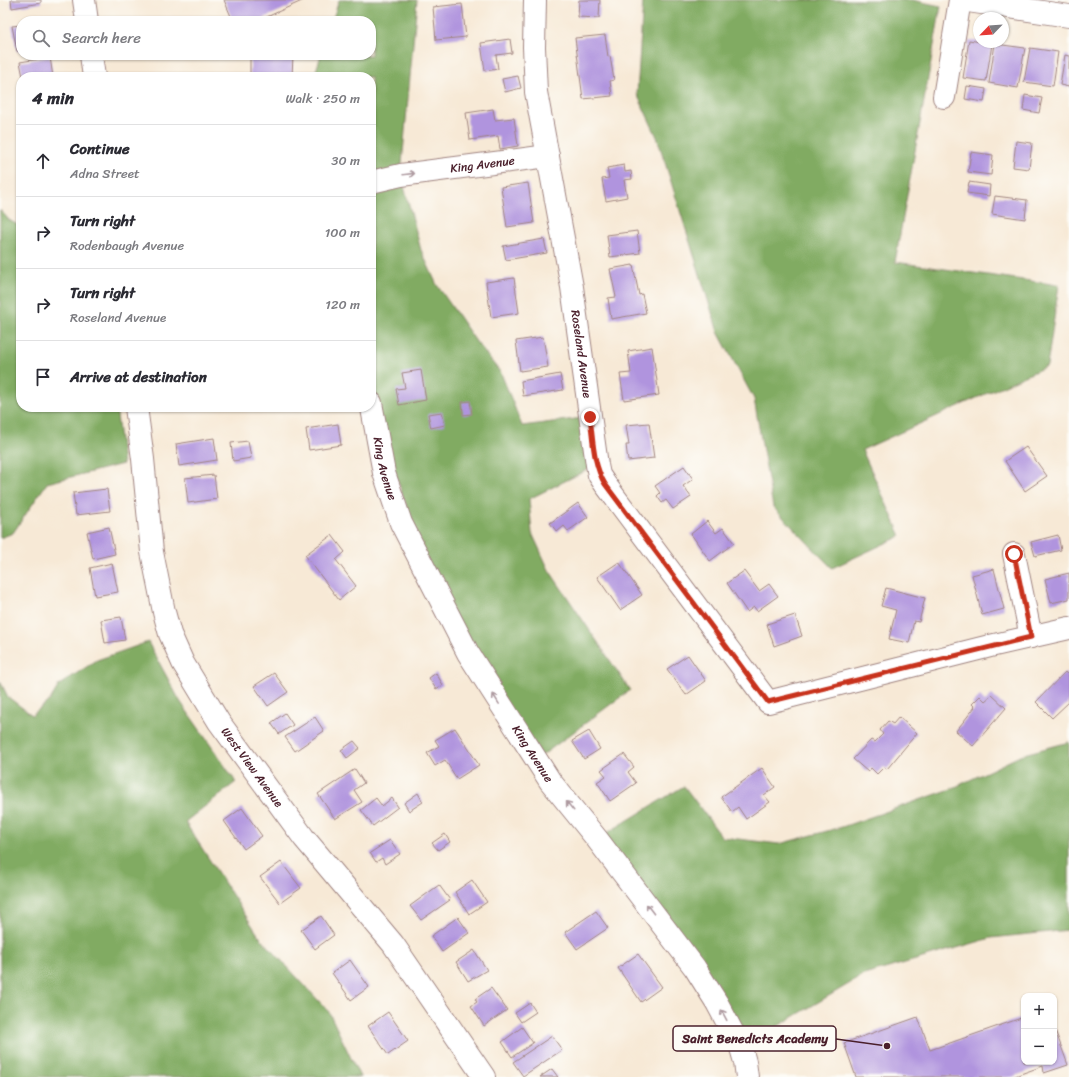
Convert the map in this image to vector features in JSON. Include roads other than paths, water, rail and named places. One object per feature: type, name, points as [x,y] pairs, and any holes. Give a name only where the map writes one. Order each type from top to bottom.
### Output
[{"type":"street","points":[[84,0],[86,16]]},
{"type":"street","name":"Roseland Avenue","points":[[535,0],[535,77],[540,116],[572,287],[596,465],[605,484],[768,702],[1031,637]]},
{"type":"street","points":[[944,97],[960,0],[1069,16]]},
{"type":"street","points":[[92,60],[93,72]]},
{"type":"street","name":"King Avenue","points":[[376,181],[401,175],[548,156]]},
{"type":"street","name":"West View Avenue","points":[[137,412],[152,552],[170,634],[183,663],[219,722],[304,838],[393,944],[484,1077]]},
{"type":"street","name":"King Avenue","points":[[373,412],[384,473],[400,523],[468,653],[550,781],[597,839],[695,968],[717,1003],[741,1048],[747,1077]]},
{"type":"street","points":[[1014,554],[1031,637],[1069,628]]},
{"type":"place","name":"Saint Benedicts Academy","points":[[887,1046]]}]
